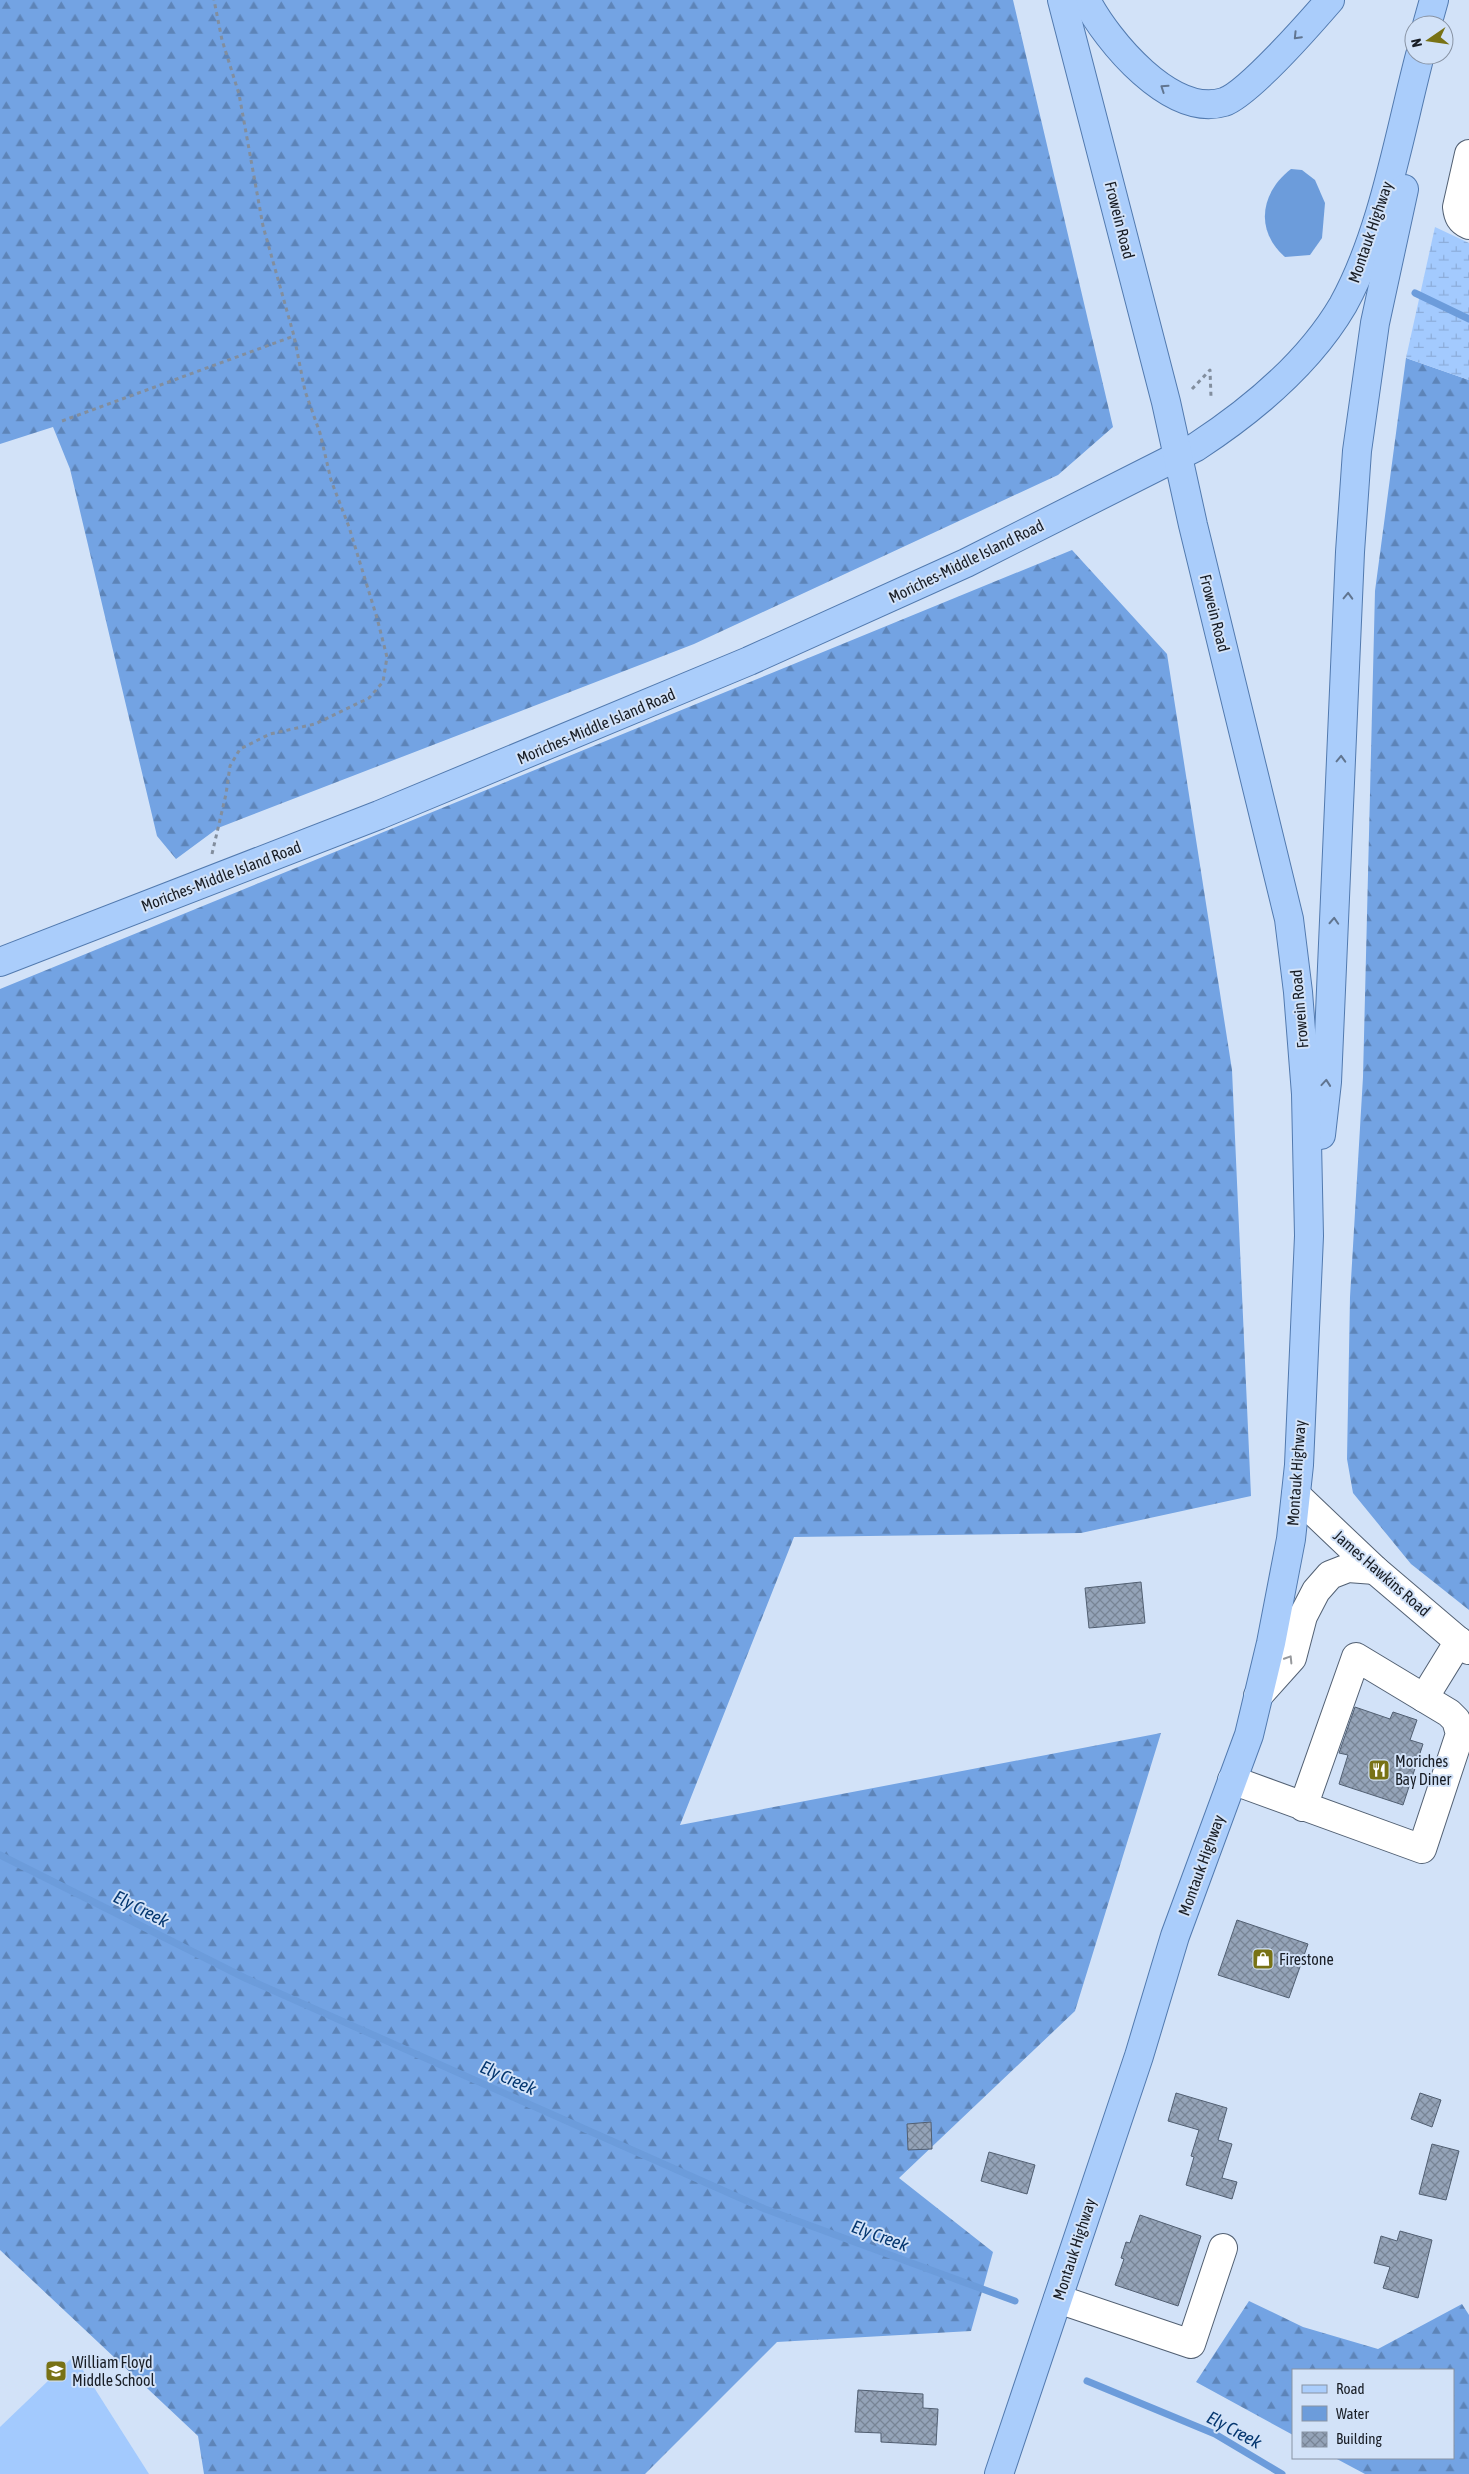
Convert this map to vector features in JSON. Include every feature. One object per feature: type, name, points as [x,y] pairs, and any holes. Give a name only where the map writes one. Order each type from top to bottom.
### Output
[{"type":"main road","name":"Frowein Road","points":[[1062,0],[1179,457],[1289,919],[1298,992],[1305,1086],[1309,1236]]},
{"type":"main road","points":[[1086,0],[1114,41],[1153,80],[1177,96],[1190,101],[1214,104],[1225,102],[1254,80],[1330,0]]},
{"type":"main road","points":[[1430,15],[1434,0]]},
{"type":"main road","name":"Montauk Highway","points":[[1179,457],[1224,428],[1269,391],[1311,349],[1342,306],[1358,274],[1372,238],[1417,65]]},
{"type":"main road","points":[[1309,1236],[1327,1082],[1350,552],[1357,451],[1375,323],[1409,170],[1419,65]]},
{"type":"main road","name":"Moriches-Middle Island Road","points":[[0,962],[387,812],[749,661],[966,563],[1179,457]]},
{"type":"main road","name":"Montauk Highway","points":[[999,2474],[1140,2056],[1175,1936],[1249,1735],[1290,1547],[1296,1496],[1309,1236]]},
{"type":"street","points":[[1469,154],[1457,207],[1458,216],[1469,225]]},
{"type":"street","name":"James Hawkins Road","points":[[1296,1496],[1375,1570],[1464,1645]]},
{"type":"street","points":[[1258,1696],[1292,1658],[1303,1616],[1316,1591],[1330,1575],[1348,1568],[1375,1570]]},
{"type":"street","points":[[1424,1698],[1464,1645]]},
{"type":"street","points":[[1232,1780],[1303,1807],[1422,1848],[1460,1734],[1456,1720],[1424,1698],[1356,1657],[1303,1807]]},
{"type":"street","points":[[1058,2299],[1191,2344],[1224,2248]]},
{"type":"path","points":[[210,862],[226,794],[230,766],[240,749],[270,734],[315,724],[369,698],[383,682],[387,658],[349,527],[331,480],[320,433],[305,391],[294,336],[263,226],[239,94],[222,40],[214,0]]},
{"type":"path","points":[[62,421],[294,336]]},
{"type":"path","points":[[1192,389],[1210,370],[1211,397]]},
{"type":"green space","points":[[0,0],[1013,0],[1113,427],[1058,475],[694,644],[218,828],[176,859],[157,836],[70,469],[53,427],[0,444]]},
{"type":"green space","points":[[1435,227],[1469,243],[1469,380],[1406,358]]},
{"type":"green space","points":[[1406,358],[1469,380],[1469,1610],[1411,1564],[1353,1493],[1347,1459],[1350,1297],[1363,1077],[1375,591]]},
{"type":"green space","points":[[1072,550],[1167,654],[1232,1070],[1251,1496],[1081,1533],[794,1537],[680,1825],[1161,1733],[1075,2011],[899,2178],[993,2252],[971,2331],[777,2342],[645,2474],[204,2474],[198,2436],[0,2250],[0,989]]},
{"type":"green space","points":[[1249,2301],[1303,2327],[1378,2349],[1462,2304],[1469,2315],[1469,2474],[1365,2474],[1337,2459],[1454,2459],[1454,2369],[1292,2369],[1292,2434],[1196,2382]]},
{"type":"green space","points":[[74,2356],[149,2474],[0,2474],[0,2427]]},
{"type":"water","points":[[1291,169],[1302,170],[1315,180],[1325,203],[1322,238],[1310,255],[1285,257],[1275,246],[1269,235],[1265,223],[1265,212],[1273,189]]},
{"type":"building","points":[[1141,1582],[1145,1623],[1089,1628],[1085,1588]]},
{"type":"building","name":"Moriches Bay Diner","points":[[1355,1707],[1390,1719],[1393,1712],[1417,1720],[1410,1740],[1423,1744],[1403,1805],[1339,1784],[1348,1755],[1339,1753]]},
{"type":"building","name":"Firestone","points":[[1237,1920],[1308,1944],[1289,1998],[1218,1975]]},
{"type":"building","points":[[1176,2093],[1227,2108],[1218,2140],[1232,2144],[1222,2178],[1237,2182],[1232,2199],[1186,2185],[1194,2157],[1191,2156],[1199,2130],[1168,2121]]},
{"type":"building","points":[[1420,2093],[1441,2100],[1432,2127],[1411,2119]]},
{"type":"building","points":[[931,2122],[932,2149],[908,2150],[907,2124]]},
{"type":"building","points":[[1432,2144],[1459,2151],[1446,2200],[1419,2194]]},
{"type":"building","points":[[989,2152],[1035,2165],[1027,2194],[981,2181]]},
{"type":"building","points":[[1140,2215],[1201,2236],[1178,2306],[1115,2285],[1124,2259],[1121,2258],[1126,2242],[1130,2243]]},
{"type":"building","points":[[1400,2231],[1432,2240],[1418,2298],[1383,2288],[1390,2267],[1374,2263],[1381,2236],[1397,2241]]},
{"type":"building","points":[[858,2390],[923,2394],[923,2408],[938,2409],[936,2445],[881,2442],[881,2433],[855,2432]]},
{"type":"waterway","points":[[1415,293],[1469,319]]},
{"type":"waterway","name":"Ely Creek","points":[[0,1855],[245,1978],[765,2209],[1015,2301]]},
{"type":"waterway","name":"Ely Creek","points":[[1087,2381],[1215,2434],[1282,2474]]},
{"type":"place","name":"Moriches Bay Diner","points":[[1379,1770]]},
{"type":"place","name":"Firestone","points":[[1263,1959]]},
{"type":"place","name":"William Floyd Middle School","points":[[56,2371]]}]
